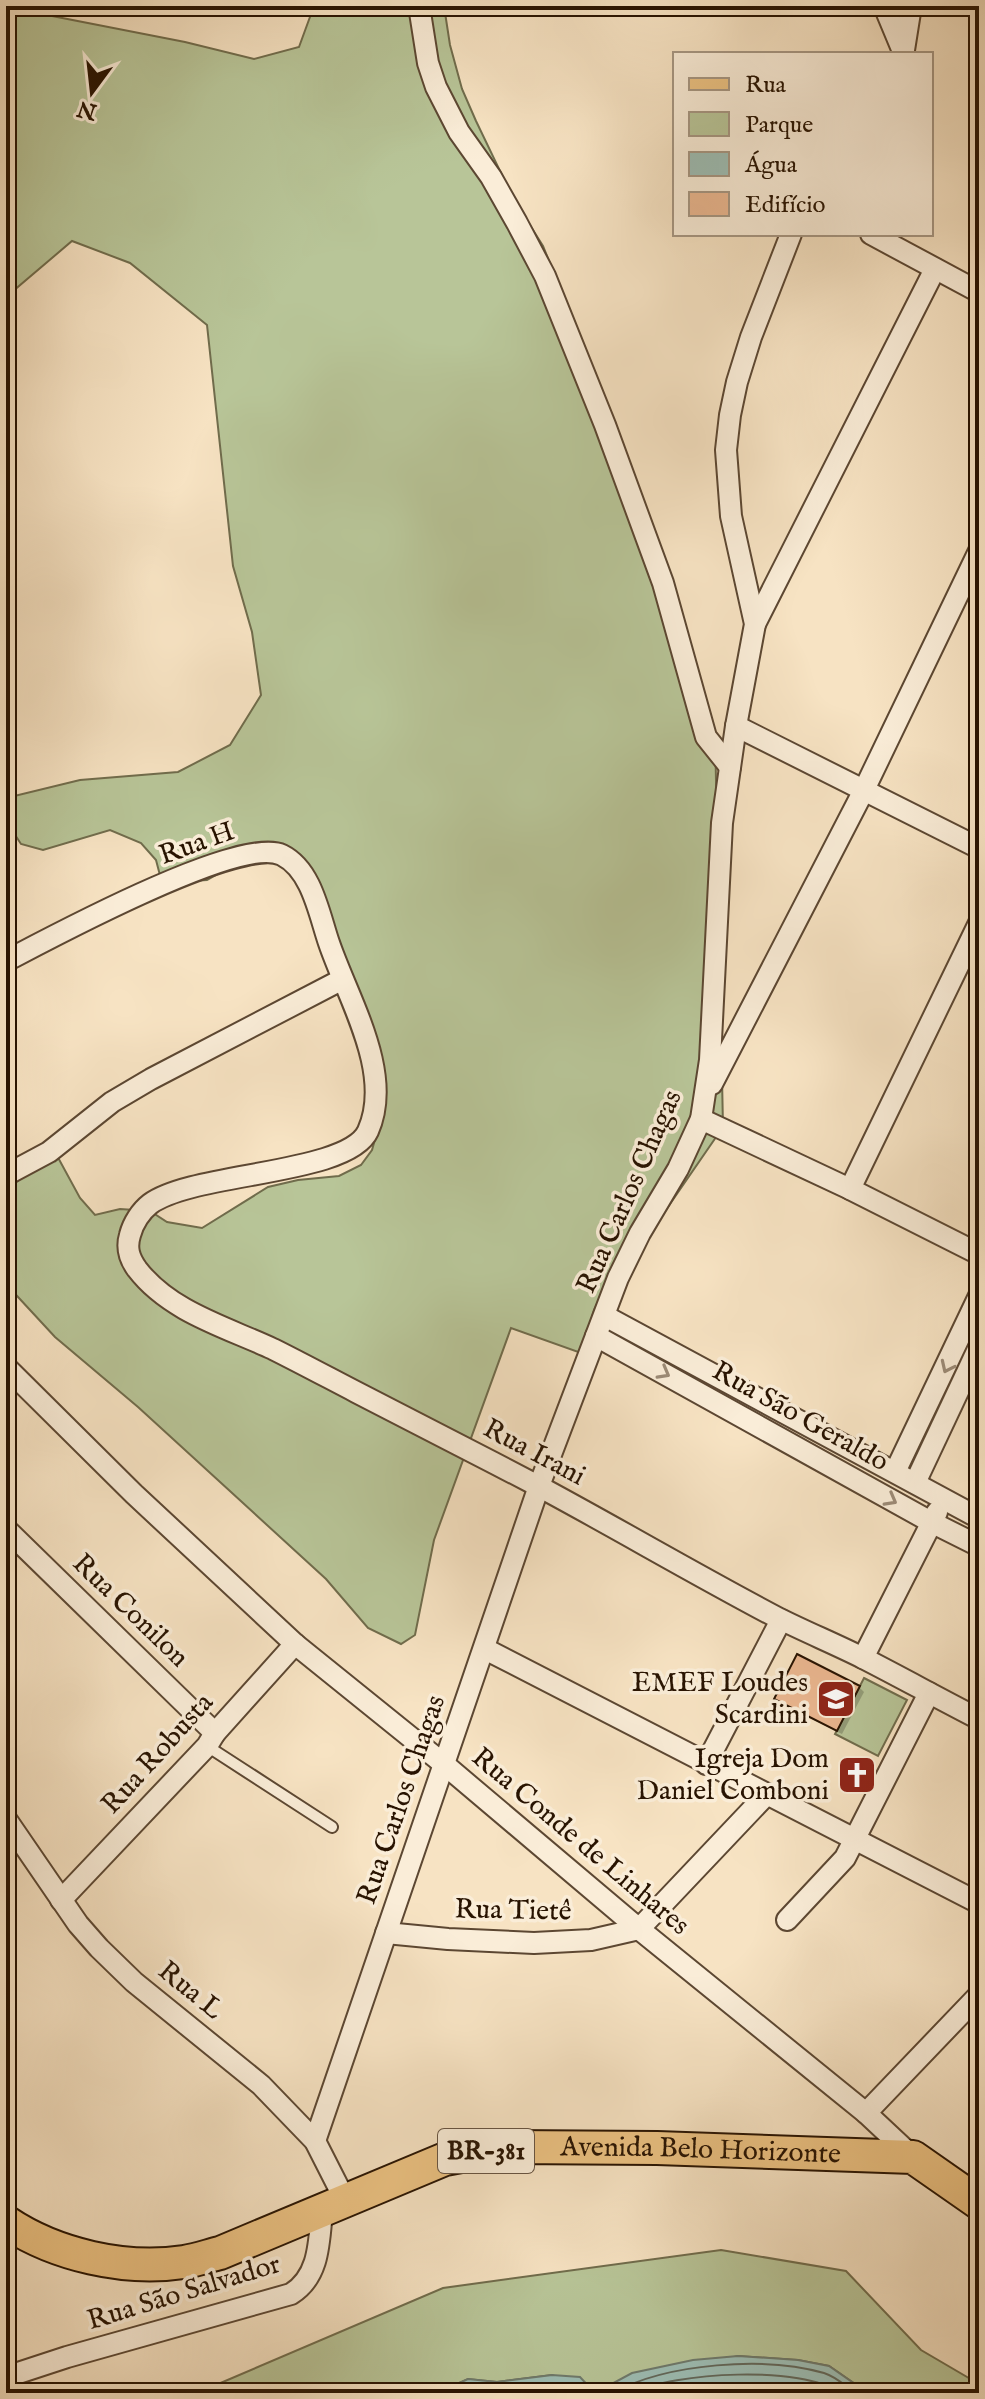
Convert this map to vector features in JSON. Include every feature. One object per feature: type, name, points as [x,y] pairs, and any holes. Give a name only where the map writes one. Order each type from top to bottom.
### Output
[{"type":"main road","name":"Avenida Belo Horizonte","points":[[6,2222],[38,2240],[75,2254],[161,2265],[220,2253],[445,2159],[509,2147],[657,2148],[913,2157]]},
{"type":"main road","points":[[913,2157],[979,2203]]},
{"type":"street","points":[[419,6],[428,63],[436,87],[459,132],[491,177],[545,276],[605,425],[663,583],[706,737],[730,767]]},
{"type":"street","points":[[884,6],[903,52]]},
{"type":"street","points":[[904,52],[911,6]]},
{"type":"street","name":"Rua Carlos Chagas","points":[[315,2141],[539,1486],[618,1278],[640,1233],[678,1169],[701,1119],[710,1060],[722,823],[755,624],[731,516],[726,450],[737,382],[790,236]]},
{"type":"street","points":[[875,236],[979,292]]},
{"type":"street","points":[[755,624],[935,269]]},
{"type":"street","points":[[705,1097],[863,792],[979,551]]},
{"type":"street","points":[[736,726],[979,848]]},
{"type":"street","name":"Rua H","points":[[6,961],[70,927],[189,874],[250,852],[271,851],[299,868],[309,885],[341,980],[375,1064],[374,1114],[367,1133],[360,1143],[326,1158],[192,1188],[153,1201]]},
{"type":"street","points":[[850,1189],[979,923]]},
{"type":"street","points":[[6,1175],[49,1152],[112,1102],[341,980]]},
{"type":"street","points":[[701,1119],[979,1254]]},
{"type":"street","name":"Rua Irani","points":[[153,1201],[133,1225],[128,1248],[135,1267],[161,1294],[539,1486],[781,1620],[863,1658],[979,1719]]},
{"type":"street","points":[[895,1472],[979,1296]]},
{"type":"street","name":"Rua São Geraldo","points":[[605,1316],[979,1518]]},
{"type":"street","name":"Rua São Geraldo","points":[[596,1336],[979,1546]]},
{"type":"street","points":[[915,1483],[979,1347]]},
{"type":"street","name":"Rua Conde de Linhares","points":[[6,1367],[134,1494],[295,1644],[866,2113],[913,2157]]},
{"type":"street","points":[[863,1658],[943,1500]]},
{"type":"street","name":"Rua Conilon","points":[[6,1529],[211,1739]]},
{"type":"street","points":[[706,1764],[781,1620]]},
{"type":"street","name":"Rua Robusta","points":[[61,1900],[295,1644]]},
{"type":"street","points":[[485,1649],[979,1903]]},
{"type":"street","points":[[787,1920],[845,1858],[929,1693]]},
{"type":"street","points":[[639,1929],[766,1795]]},
{"type":"street","name":"Rua L","points":[[6,1819],[88,1936],[134,1982],[261,2085],[315,2141],[334,2205]]},
{"type":"street","name":"Rua Tietê","points":[[386,1933],[534,1943],[591,1940],[639,1929]]},
{"type":"street","points":[[866,2113],[979,1995]]},
{"type":"street","name":"Rua São Salvador","points":[[6,2377],[291,2294],[307,2281],[312,2271],[334,2205]]},
{"type":"lane","points":[[211,1739],[332,1827]]},
{"type":"green space","points":[[314,6],[444,6],[450,45],[462,89],[514,200],[543,246],[606,402],[715,731],[723,1127],[632,1259],[604,1289],[581,1353],[511,1328],[434,1540],[415,1635],[401,1644],[368,1628],[326,1579],[138,1407],[55,1337],[6,1284],[6,1190],[55,1152],[80,1198],[95,1215],[120,1209],[150,1211],[167,1222],[202,1228],[268,1187],[339,1176],[361,1165],[372,1150],[380,1122],[373,1061],[302,868],[246,858],[207,880],[162,883],[156,860],[141,843],[110,830],[43,850],[21,844],[6,821],[6,798],[80,780],[178,772],[230,745],[261,695],[252,632],[233,566],[207,325],[130,263],[72,241],[6,297],[6,7],[185,42],[254,59],[299,47]]},
{"type":"green space","points":[[864,1678],[907,1700],[878,1756],[835,1734]]},
{"type":"green space","points":[[721,2250],[846,2271],[921,2350],[979,2384],[979,2393],[882,2393],[858,2386],[829,2366],[798,2360],[738,2356],[608,2386],[595,2393],[552,2375],[497,2382],[468,2379],[437,2393],[197,2393],[443,2288]]},
{"type":"water","points":[[738,2356],[798,2360],[829,2366],[858,2386],[882,2393],[595,2393],[632,2373],[693,2360]]},
{"type":"water","points":[[552,2375],[580,2377],[595,2393],[437,2393],[468,2379],[497,2382]]},
{"type":"building","points":[[797,1654],[860,1686],[837,1731],[774,1699]]},
{"type":"place","name":"EMEF Loudes Scardini","points":[[836,1699]]},
{"type":"place","name":"Igreja Dom Daniel Comboni","points":[[857,1775]]}]
